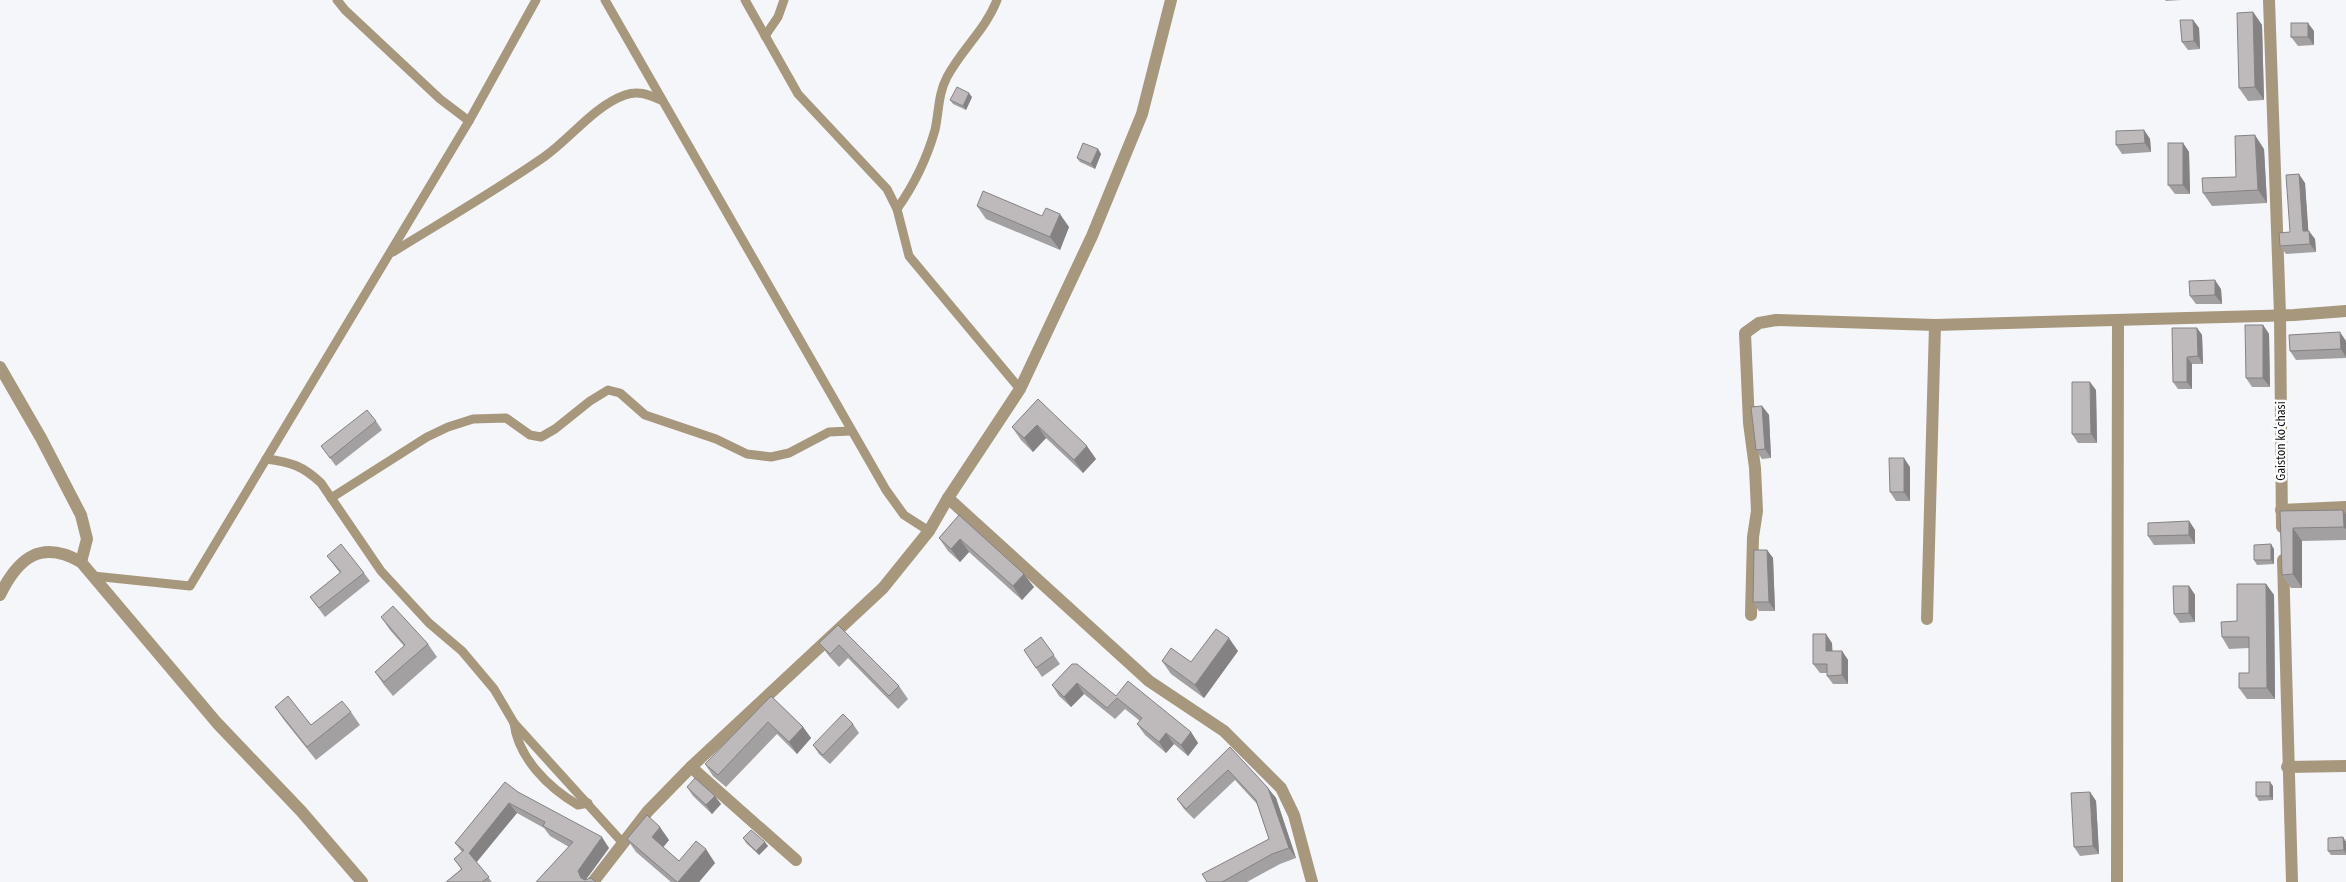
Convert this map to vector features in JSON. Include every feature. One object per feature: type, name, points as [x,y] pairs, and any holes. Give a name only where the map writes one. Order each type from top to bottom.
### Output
[{"type":"street","points":[[592,882],[648,811],[691,766],[883,588],[929,531],[948,498],[1020,389],[1092,236],[1142,114],[1171,0]]},
{"type":"street","name":"Gaiston koʻchasi","points":[[2269,0],[2280,315],[2282,544],[2287,767],[2292,882]]},
{"type":"street","points":[[1751,615],[1752,537],[1757,511],[1755,468],[1749,423],[1745,333],[1759,323],[1776,320],[1935,325],[2280,315],[2346,311]]},
{"type":"street","points":[[2116,882],[2118,320]]},
{"type":"street","points":[[1927,619],[1935,325]]},
{"type":"street","points":[[0,367],[41,438],[80,515],[87,539],[81,562]]},
{"type":"street","points":[[948,498],[1149,681],[1224,730],[1281,788],[1294,815],[1312,882]]},
{"type":"street","points":[[2282,510],[2346,507]]},
{"type":"street","points":[[0,595],[21,562],[44,552],[64,552],[81,562],[218,723],[301,811],[362,882]]},
{"type":"street","points":[[691,766],[796,860]]},
{"type":"street","points":[[2287,767],[2346,766]]},
{"type":"lane","points":[[337,0],[345,10],[440,99],[469,121]]},
{"type":"lane","points":[[93,576],[190,586],[469,121],[536,0]]},
{"type":"lane","points":[[605,0],[886,490],[904,515],[929,531]]},
{"type":"lane","points":[[745,0],[798,94],[887,189],[898,209],[909,256],[1020,389]]},
{"type":"lane","points":[[764,36],[778,17],[784,0]]},
{"type":"lane","points":[[898,209],[915,182],[935,129],[939,96],[947,77],[976,37],[997,0]]},
{"type":"lane","points":[[390,254],[533,165],[608,103],[626,94],[642,92],[662,100]]},
{"type":"lane","points":[[331,498],[427,437],[448,427],[473,419],[506,418],[530,435],[541,437],[608,390],[620,393],[645,415],[716,439],[747,454],[771,457],[788,454],[829,432],[851,431]]},
{"type":"lane","points":[[266,459],[292,463],[311,473],[321,483],[381,571],[429,623],[462,651],[494,689],[514,723],[622,842]]},
{"type":"lane","points":[[514,723],[516,736],[524,754],[550,784],[578,805],[588,803]]},
{"type":"building","points":[[2253,12],[2255,87],[2239,88],[2237,13]]},
{"type":"building","points":[[2180,20],[2193,20],[2194,41],[2182,42]]},
{"type":"building","points":[[2291,23],[2308,23],[2308,37],[2291,37]]},
{"type":"building","points":[[957,87],[969,93],[963,106],[950,100]]},
{"type":"building","points":[[2144,130],[2145,143],[2116,145],[2116,131]]},
{"type":"building","points":[[2255,135],[2258,190],[2203,193],[2202,178],[2236,177],[2235,136]]},
{"type":"building","points":[[1083,143],[1098,149],[1091,164],[1077,158]]},
{"type":"building","points":[[2168,143],[2183,143],[2183,185],[2168,185]]},
{"type":"building","points":[[2299,174],[2303,231],[2309,231],[2310,244],[2280,246],[2279,233],[2290,232],[2286,175]]},
{"type":"building","points":[[983,191],[1042,216],[1046,208],[1060,214],[1050,237],[977,206]]},
{"type":"building","points":[[2215,280],[2215,295],[2190,296],[2189,281]]},
{"type":"building","points":[[2245,325],[2263,325],[2263,378],[2246,378]]},
{"type":"building","points":[[2172,328],[2197,328],[2198,356],[2187,357],[2187,382],[2173,382]]},
{"type":"building","points":[[2340,332],[2341,349],[2290,351],[2289,335]]},
{"type":"building","points":[[2072,382],[2090,382],[2091,434],[2072,434]]},
{"type":"building","points":[[1038,399],[1087,446],[1074,460],[1037,425],[1024,438],[1012,427]]},
{"type":"building","points":[[1762,406],[1765,449],[1756,450],[1751,407]]},
{"type":"building","points":[[367,410],[376,421],[330,458],[321,446]]},
{"type":"building","points":[[1889,458],[1904,458],[1904,492],[1890,492]]},
{"type":"building","points":[[2343,510],[2344,527],[2293,528],[2293,574],[2282,575],[2280,511]]},
{"type":"building","points":[[959,515],[1024,574],[1013,586],[960,539],[951,549],[939,538]]},
{"type":"building","points":[[2189,521],[2189,535],[2148,536],[2148,523]]},
{"type":"building","points":[[341,544],[364,573],[319,608],[310,597],[341,572],[327,556]]},
{"type":"building","points":[[2271,544],[2271,560],[2254,560],[2254,545]]},
{"type":"building","points":[[1754,550],[1767,550],[1769,602],[1753,602]]},
{"type":"building","points":[[2237,584],[2266,584],[2267,688],[2239,688],[2239,673],[2249,673],[2249,637],[2222,637],[2221,622],[2237,621]]},
{"type":"building","points":[[2173,586],[2189,586],[2189,613],[2174,614]]},
{"type":"building","points":[[393,606],[428,644],[384,682],[375,672],[405,645],[381,617]]},
{"type":"building","points":[[838,625],[899,686],[889,696],[839,645],[830,654],[819,643]]},
{"type":"building","points":[[1216,629],[1229,638],[1195,685],[1162,661],[1171,648],[1191,662]]},
{"type":"building","points":[[1813,634],[1826,634],[1826,651],[1842,651],[1842,675],[1827,676],[1827,664],[1813,664]]},
{"type":"building","points":[[1041,637],[1054,655],[1036,668],[1024,650]]},
{"type":"building","points":[[1072,664],[1077,664],[1116,696],[1128,681],[1191,732],[1181,745],[1166,733],[1159,742],[1137,724],[1142,718],[1117,698],[1107,708],[1077,683],[1064,697],[1052,685]]},
{"type":"building","points":[[288,696],[311,725],[342,701],[351,712],[307,747],[275,707]]},
{"type":"building","points":[[771,696],[803,727],[789,742],[768,722],[718,775],[705,764]]},
{"type":"building","points":[[843,714],[853,724],[823,755],[813,745]]},
{"type":"building","points":[[1230,747],[1268,788],[1289,848],[1272,854],[1222,882],[1207,882],[1202,874],[1269,839],[1256,800],[1228,770],[1186,809],[1177,799]]},
{"type":"building","points":[[695,778],[715,796],[706,805],[687,787]]},
{"type":"building","points":[[505,782],[518,792],[602,837],[578,871],[581,878],[585,880],[591,878],[596,882],[536,882],[573,842],[543,826],[545,822],[509,803],[469,853],[489,877],[482,882],[446,882],[462,869],[454,859],[464,850],[455,843]]},
{"type":"building","points":[[2256,782],[2270,782],[2270,796],[2256,796]]},
{"type":"building","points":[[2090,792],[2093,846],[2074,847],[2071,793]]},
{"type":"building","points":[[647,815],[660,827],[652,837],[679,861],[696,841],[706,849],[678,882],[627,839]]},
{"type":"building","points":[[751,830],[765,842],[756,851],[743,838]]},
{"type":"building","points":[[2343,837],[2344,850],[2328,851],[2328,838]]}]
